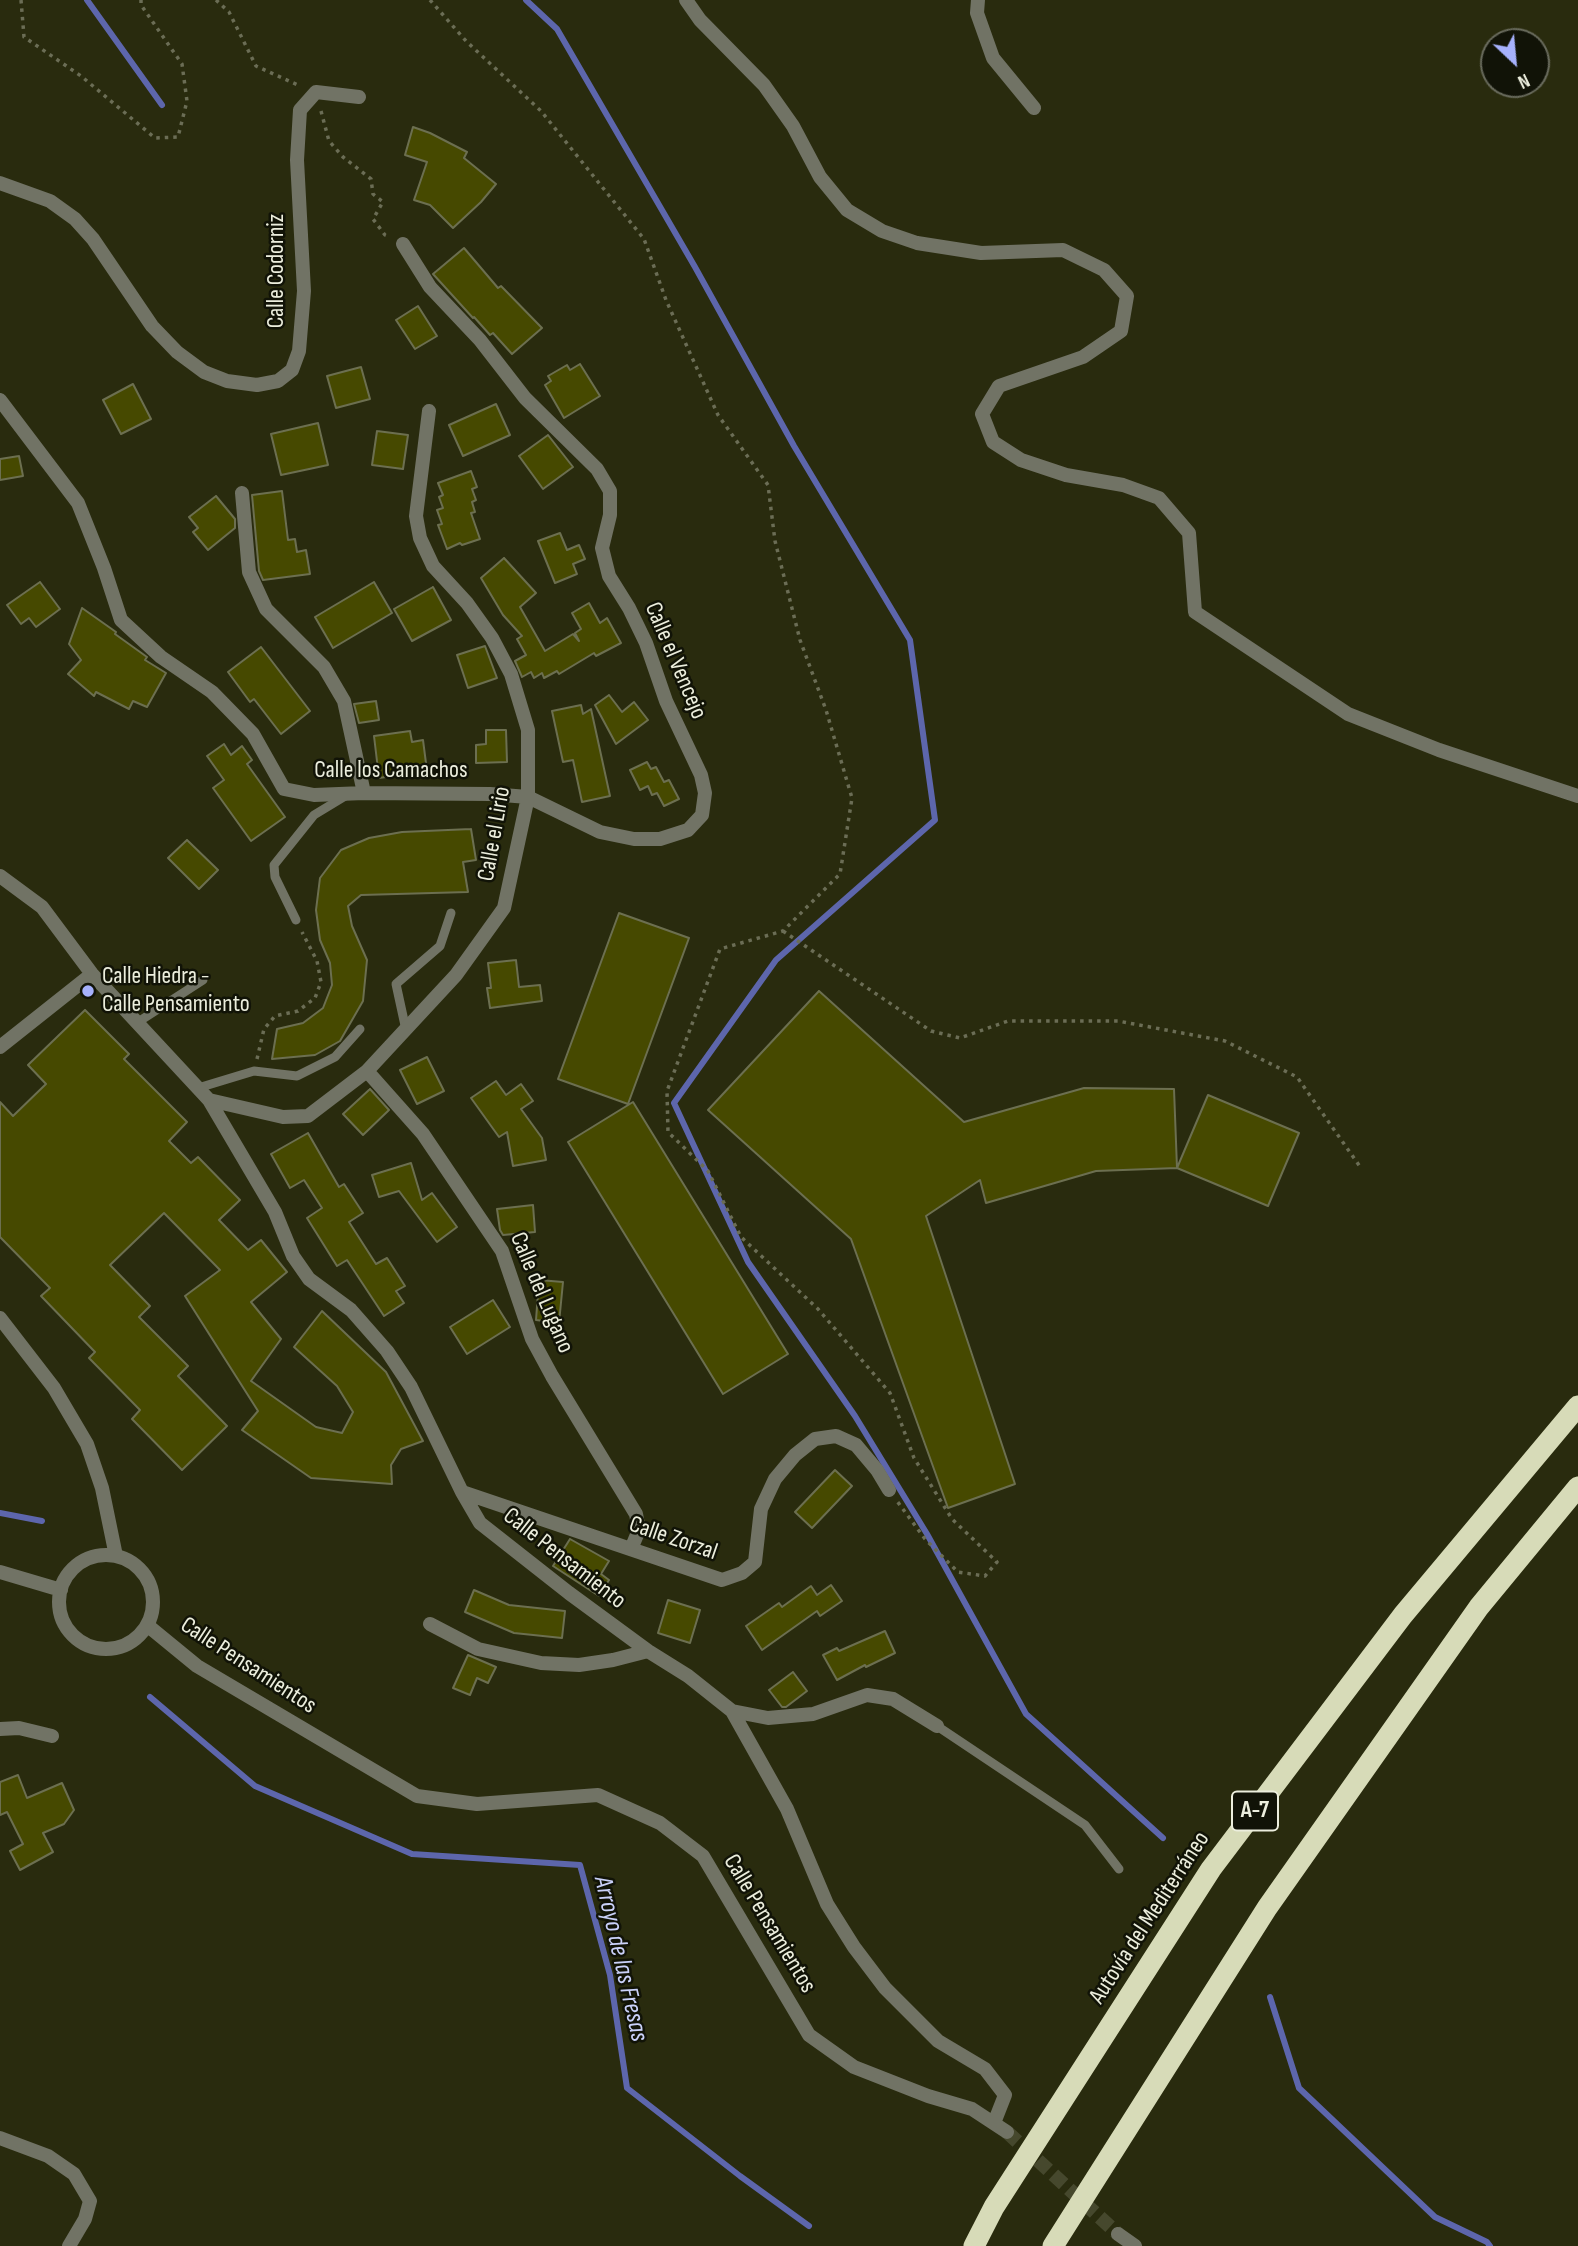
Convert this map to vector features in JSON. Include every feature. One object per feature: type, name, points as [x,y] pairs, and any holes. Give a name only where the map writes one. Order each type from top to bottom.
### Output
[{"type":"highway","name":"Autovía del Mediterráneo","points":[[974,2246],[994,2207],[1211,1870],[1402,1615],[1578,1406]]},
{"type":"highway","name":"A-7","points":[[1053,2246],[1267,1908],[1479,1606],[1578,1488]]},
{"type":"street","points":[[686,0],[700,20],[764,85],[793,126],[825,184],[848,210],[881,230],[917,243],[981,253],[1063,250],[1104,270],[1127,296],[1121,331],[1083,357],[999,386],[982,414],[993,442],[1032,464],[1066,475],[1123,485],[1159,498],[1189,533],[1195,612],[1348,714],[1440,750],[1578,796]]},
{"type":"street","points":[[978,0],[977,13],[993,58],[1034,108]]},
{"type":"street","points":[[316,92],[359,97]]},
{"type":"street","name":"Calle Codorniz","points":[[0,183],[50,201],[75,219],[93,239],[152,326],[177,352],[204,372],[227,381],[257,385],[278,381],[292,370],[299,351],[304,291],[297,160],[300,110],[316,92]]},
{"type":"street","name":"Calle el Vencejo","points":[[403,244],[430,287],[480,340],[525,398],[597,469],[610,491],[610,515],[602,548],[608,576],[629,608],[646,643],[666,701],[701,775],[705,793],[702,815],[688,830],[660,839],[634,839],[600,832],[528,797]]},
{"type":"street","name":"Calle los Camachos","points":[[0,400],[78,503],[104,568],[121,621],[161,657],[212,692],[253,734],[284,789],[314,795],[490,794],[528,797]]},
{"type":"street","name":"Calle el Lirio","points":[[209,1100],[283,1117],[308,1116],[367,1072],[456,975],[505,908],[528,797],[528,730],[511,674],[492,638],[467,603],[433,566],[420,538],[416,516],[429,411]]},
{"type":"street","points":[[242,493],[249,572],[266,609],[324,667],[344,701],[356,794]]},
{"type":"street","name":"Calle Pensamiento","points":[[0,876],[42,908],[92,974],[209,1100],[275,1212],[293,1256],[309,1279],[351,1310],[387,1351],[411,1387],[462,1492],[480,1522],[569,1593],[648,1651],[688,1676],[732,1711],[787,1810],[827,1904],[853,1947],[885,1988],[938,2041],[985,2069],[1005,2095],[1000,2128]]},
{"type":"street","points":[[0,1047],[92,974]]},
{"type":"street","name":"Calle del Lugano","points":[[367,1072],[423,1134],[502,1251],[537,1348],[636,1514],[639,1530],[631,1549]]},
{"type":"street","points":[[0,1318],[54,1388],[87,1444],[102,1488],[116,1556]]},
{"type":"street","name":"Calle Zorzal","points":[[462,1492],[722,1580],[742,1573],[755,1562],[761,1509],[775,1479],[795,1455],[815,1439],[836,1436],[856,1445],[890,1490]]},
{"type":"street","points":[[100,1555],[116,1556],[136,1566],[146,1576],[152,1592],[153,1610],[147,1625],[135,1639],[121,1647],[90,1647],[76,1638],[65,1626],[59,1606],[61,1590],[67,1576],[79,1564],[100,1555]]},
{"type":"street","points":[[0,1572],[61,1590]]},
{"type":"street","points":[[430,1624],[478,1649],[541,1663],[579,1665],[648,1651]]},
{"type":"street","name":"Calle Pensamientos","points":[[147,1625],[197,1666],[417,1796],[477,1804],[598,1796],[660,1822],[703,1857],[809,2035],[854,2067],[928,2096],[972,2109],[1000,2128]]},
{"type":"street","points":[[732,1711],[768,1718],[813,1714],[867,1695],[893,1699],[937,1726]]},
{"type":"street","points":[[0,1729],[19,1728],[52,1736]]},
{"type":"street","points":[[0,2138],[48,2156],[74,2174],[90,2201],[85,2219],[69,2246]]},
{"type":"street","points":[[1118,2234],[1135,2246]]},
{"type":"lane","points":[[296,920],[278,884],[274,865],[314,815],[356,794]]},
{"type":"lane","points":[[405,1030],[396,984],[440,946],[451,912]]},
{"type":"lane","points":[[138,1022],[204,980]]},
{"type":"lane","points":[[198,1088],[254,1071],[297,1076],[335,1057],[360,1029]]},
{"type":"lane","points":[[937,1726],[1085,1825],[1119,1868]]},
{"type":"path","points":[[22,0],[24,37],[81,76],[155,138],[178,137],[187,102],[182,64],[141,5],[141,0]]},
{"type":"path","points":[[216,0],[229,12],[256,66],[316,92],[329,141],[343,157],[371,179],[373,194],[383,202],[373,219],[385,235],[403,244]]},
{"type":"path","points":[[430,0],[466,41],[541,111],[644,239],[666,300],[718,415],[768,485],[775,541],[800,640],[827,710],[852,798],[840,874],[783,931],[720,949],[667,1091],[668,1132],[708,1171],[741,1237],[818,1309],[890,1393],[914,1458],[952,1519],[998,1562],[985,1576],[958,1572],[925,1539],[890,1490]]},
{"type":"path","points":[[254,1071],[264,1029],[275,1016],[298,1011],[315,998],[321,982],[317,961],[296,920]]},
{"type":"path","points":[[783,931],[931,1031],[960,1038],[1008,1021],[1118,1021],[1224,1041],[1297,1077],[1361,1168]]},
{"type":"building","points":[[413,127],[467,152],[464,158],[496,184],[453,228],[430,205],[414,200],[427,162],[405,155]]},
{"type":"building","points":[[464,248],[498,288],[501,286],[542,328],[512,354],[493,333],[490,335],[473,318],[433,274]]},
{"type":"building","points":[[418,306],[437,336],[415,349],[396,320]]},
{"type":"building","points":[[580,364],[600,396],[564,418],[545,385],[551,381],[548,376],[567,365],[570,370]]},
{"type":"building","points":[[361,367],[370,399],[336,408],[327,376]]},
{"type":"building","points":[[133,384],[151,419],[121,434],[103,400]]},
{"type":"building","points":[[496,404],[510,435],[463,456],[449,425]]},
{"type":"building","points":[[318,423],[328,465],[281,475],[271,434]]},
{"type":"building","points":[[377,431],[408,435],[403,469],[372,465]]},
{"type":"building","points":[[548,435],[573,467],[543,489],[519,456]]},
{"type":"building","points":[[19,456],[23,476],[0,480],[0,459]]},
{"type":"building","points":[[471,471],[477,487],[472,489],[476,500],[472,502],[475,512],[471,513],[480,539],[447,549],[438,525],[442,524],[437,510],[443,508],[439,497],[443,495],[438,483]]},
{"type":"building","points":[[282,491],[288,540],[295,539],[297,552],[306,550],[310,574],[263,580],[259,571],[252,495]]},
{"type":"building","points":[[216,496],[235,519],[235,528],[208,550],[193,532],[198,528],[189,517]]},
{"type":"building","points":[[560,533],[567,550],[579,545],[585,559],[573,564],[577,574],[555,583],[538,541]]},
{"type":"building","points":[[504,558],[536,593],[520,607],[545,651],[573,634],[579,641],[575,633],[581,629],[572,613],[589,603],[600,623],[607,618],[621,643],[596,656],[594,653],[559,674],[557,671],[544,678],[542,673],[534,678],[531,672],[522,677],[515,661],[526,655],[517,639],[522,636],[503,615],[481,578]]},
{"type":"building","points":[[40,582],[60,609],[36,627],[29,618],[21,624],[7,605]]},
{"type":"building","points":[[374,582],[392,613],[333,648],[315,617]]},
{"type":"building","points":[[433,587],[451,620],[412,641],[394,609]]},
{"type":"building","points":[[82,608],[147,657],[145,660],[166,673],[147,707],[133,701],[129,709],[96,692],[94,696],[68,674],[81,660],[69,644]]},
{"type":"building","points":[[485,646],[497,678],[468,688],[457,655]]},
{"type":"building","points":[[261,647],[310,711],[281,734],[254,699],[250,702],[228,672]]},
{"type":"building","points":[[609,695],[622,712],[634,702],[648,720],[616,744],[595,705]]},
{"type":"building","points":[[376,701],[379,720],[359,723],[354,704]]},
{"type":"building","points":[[581,705],[583,714],[591,709],[610,796],[582,802],[573,760],[563,762],[552,711]]},
{"type":"building","points":[[486,730],[506,730],[507,762],[476,763],[476,745],[486,744]]},
{"type":"building","points":[[410,731],[412,742],[423,740],[427,771],[379,778],[374,736]]},
{"type":"building","points":[[224,744],[231,755],[242,746],[252,760],[247,764],[285,817],[251,841],[213,788],[224,780],[207,756]]},
{"type":"building","points":[[647,762],[651,769],[656,767],[664,782],[669,780],[679,799],[664,806],[657,793],[652,795],[648,786],[640,790],[630,770]]},
{"type":"building","points":[[471,829],[476,860],[463,862],[468,892],[361,895],[348,906],[352,926],[367,960],[363,1001],[340,1041],[315,1055],[272,1059],[277,1029],[303,1023],[323,1008],[332,985],[330,963],[320,940],[316,910],[320,878],[341,850],[369,838],[402,832]]},
{"type":"building","points":[[187,840],[218,870],[199,889],[168,858]]},
{"type":"building","points":[[619,913],[689,938],[628,1104],[558,1079]]},
{"type":"building","points":[[516,960],[519,987],[540,985],[542,1001],[490,1008],[487,988],[491,988],[488,963]]},
{"type":"building","points":[[819,991],[964,1122],[1084,1088],[1174,1089],[1177,1168],[1096,1171],[986,1203],[980,1180],[926,1216],[1015,1484],[948,1508],[851,1239],[708,1110]]},
{"type":"building","points":[[85,1010],[129,1054],[124,1059],[187,1122],[169,1141],[191,1163],[198,1157],[240,1200],[219,1220],[248,1250],[261,1240],[287,1272],[251,1302],[281,1339],[251,1381],[316,1427],[342,1433],[353,1412],[337,1386],[294,1347],[322,1311],[386,1372],[423,1441],[401,1449],[391,1465],[392,1484],[311,1478],[242,1430],[258,1411],[185,1296],[220,1270],[164,1213],[110,1265],[150,1306],[139,1317],[188,1366],[178,1376],[227,1426],[182,1470],[132,1419],[140,1410],[89,1358],[95,1352],[41,1296],[50,1288],[0,1237],[0,1102],[13,1116],[46,1084],[28,1065]]},
{"type":"building","points":[[427,1057],[444,1091],[417,1104],[400,1070]]},
{"type":"building","points":[[496,1081],[506,1095],[521,1084],[533,1101],[521,1109],[542,1138],[546,1160],[513,1166],[507,1132],[499,1137],[471,1098]]},
{"type":"building","points":[[370,1089],[389,1110],[363,1135],[343,1114]]},
{"type":"building","points":[[1208,1095],[1299,1133],[1268,1206],[1177,1168]]},
{"type":"building","points":[[633,1102],[788,1354],[723,1394],[568,1142]]},
{"type":"building","points":[[308,1133],[339,1187],[344,1184],[363,1213],[349,1222],[376,1264],[387,1258],[405,1286],[396,1291],[404,1303],[384,1316],[347,1260],[337,1266],[307,1218],[322,1208],[304,1180],[290,1188],[271,1154]]},
{"type":"building","points":[[411,1163],[422,1200],[432,1193],[457,1227],[437,1242],[399,1191],[379,1197],[372,1175]]},
{"type":"building","points":[[533,1205],[535,1232],[503,1235],[497,1209]]},
{"type":"building","points":[[539,1280],[563,1282],[559,1323],[536,1320]]},
{"type":"building","points":[[493,1300],[510,1327],[467,1354],[450,1327]]},
{"type":"building","points":[[835,1470],[852,1486],[812,1528],[795,1512]]},
{"type":"building","points":[[570,1539],[609,1561],[601,1574],[609,1580],[599,1596],[553,1566]]},
{"type":"building","points":[[831,1585],[842,1601],[820,1616],[817,1611],[762,1650],[746,1626],[779,1603],[782,1607],[811,1586],[817,1595]]},
{"type":"building","points":[[474,1590],[509,1605],[565,1611],[562,1638],[514,1633],[465,1612]]},
{"type":"building","points":[[668,1600],[700,1610],[690,1643],[658,1633]]},
{"type":"building","points":[[885,1631],[895,1653],[837,1680],[823,1655]]},
{"type":"building","points":[[468,1655],[496,1667],[488,1683],[477,1678],[470,1695],[453,1688]]},
{"type":"building","points":[[793,1672],[807,1691],[786,1707],[782,1707],[769,1690]]},
{"type":"building","points":[[18,1775],[27,1798],[62,1783],[74,1810],[64,1824],[43,1833],[53,1852],[20,1870],[10,1851],[23,1844],[7,1812],[0,1815],[0,1782]]},
{"type":"waterway","points":[[87,0],[162,105]]},
{"type":"waterway","points":[[526,0],[557,29],[695,267],[794,446],[910,640],[935,820],[776,960],[674,1103],[748,1262],[855,1416],[927,1534],[1026,1714],[1163,1838]]},
{"type":"waterway","points":[[0,1513],[42,1521]]},
{"type":"waterway","name":"Arroyo de las Fresas","points":[[150,1697],[255,1786],[412,1854],[580,1865],[610,1975],[627,2088],[809,2226]]},
{"type":"waterway","points":[[1270,1997],[1299,2088],[1435,2217],[1487,2242],[1490,2246]]},
{"type":"tunnel","points":[[1007,2132],[1118,2234]]},
{"type":"place","name":"Calle Hiedra - Calle Pensamiento","points":[[88,991]]}]
